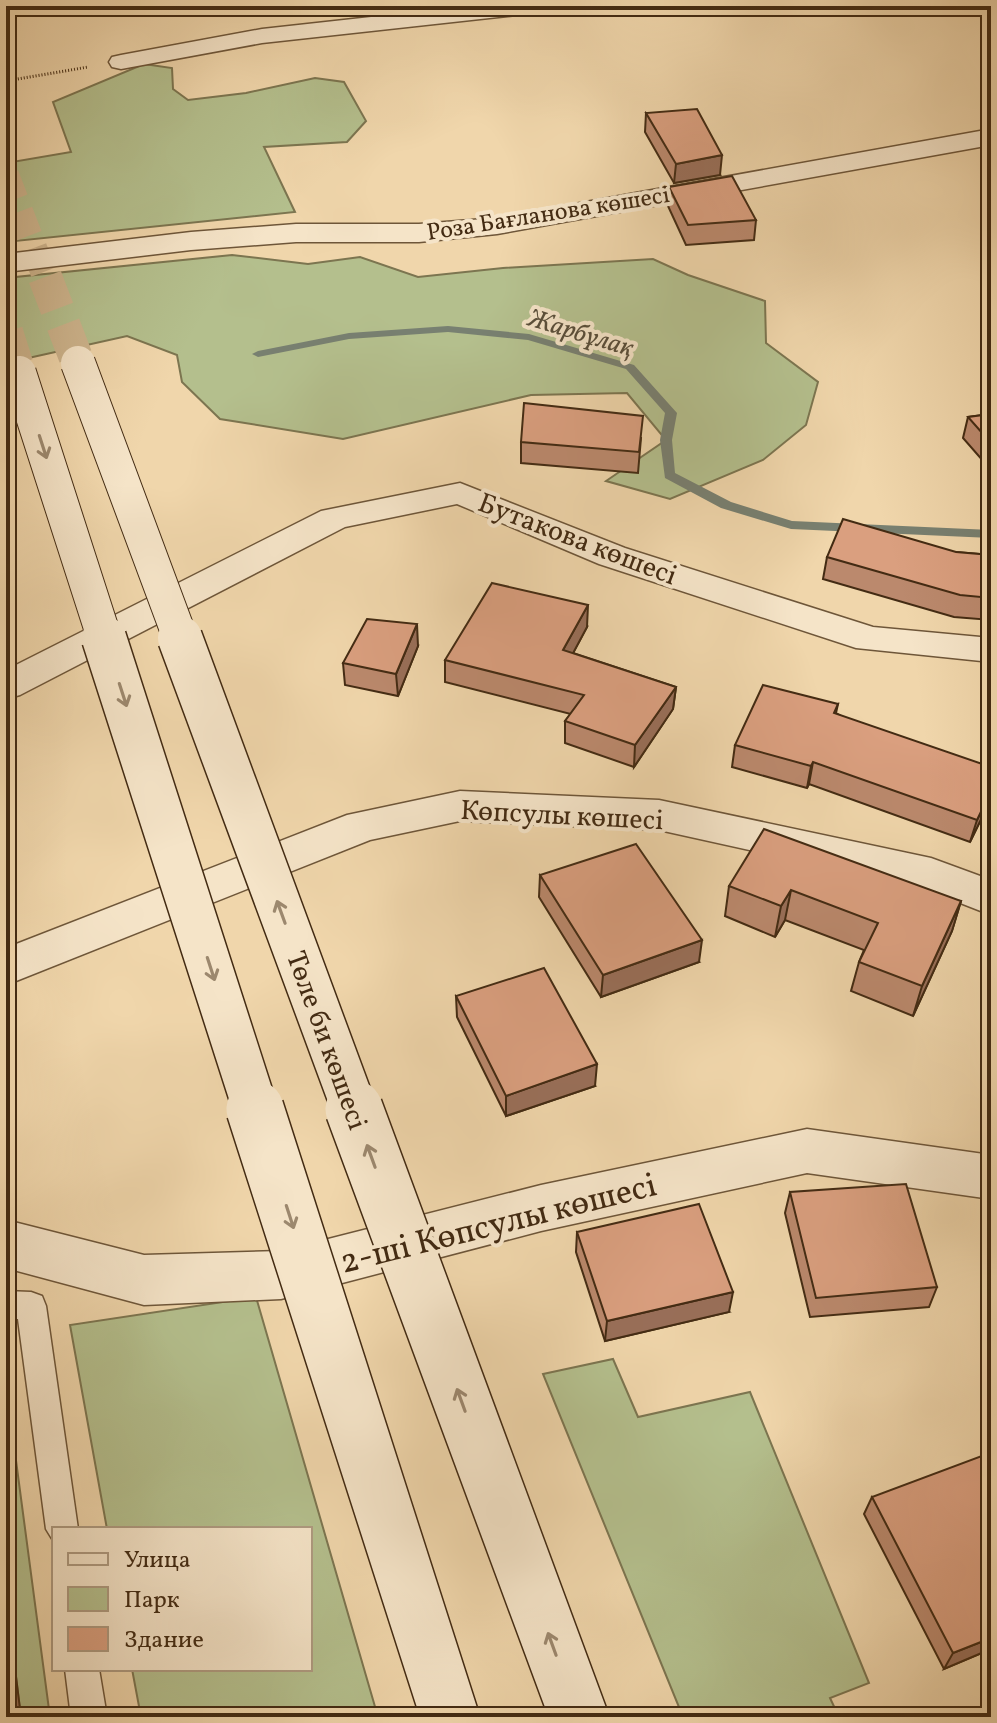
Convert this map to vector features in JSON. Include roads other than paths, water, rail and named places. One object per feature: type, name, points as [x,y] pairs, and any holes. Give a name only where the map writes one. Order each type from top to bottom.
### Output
[{"type":"street","points":[[121,62],[262,36],[534,6]]},
{"type":"street","name":"Роза Бағланова көшесі","points":[[6,263],[296,233],[419,233],[497,226],[991,137]]},
{"type":"street","name":"Төле би көшесі","points":[[78,363],[579,1717]]},
{"type":"street","points":[[19,373],[450,1717]]},
{"type":"street","name":"Бутакова көшесі","points":[[6,686],[334,519],[460,493],[612,556],[870,639],[991,650]]},
{"type":"street","name":"Көпсулы көшесі","points":[[6,967],[362,826],[460,806],[659,815],[931,874],[991,898]]},
{"type":"street","name":"2-ші Көпсулы көшесі","points":[[6,1244],[144,1280],[281,1275],[541,1208],[807,1151],[991,1177]]},
{"type":"lane","points":[[6,1305],[31,1306],[62,1527]]},
{"type":"lane","points":[[82,1671],[89,1717]]},
{"type":"waterway","name":"Жарбұлақ","points":[[258,354],[349,336],[448,329],[529,337],[630,367],[671,413],[666,440],[669,475],[726,505],[791,525],[991,534]]},
{"type":"tunnel","points":[[6,175],[46,279]]},
{"type":"tunnel","points":[[45,277],[78,363]]},
{"type":"tunnel","points":[[6,332],[19,373]]}]
